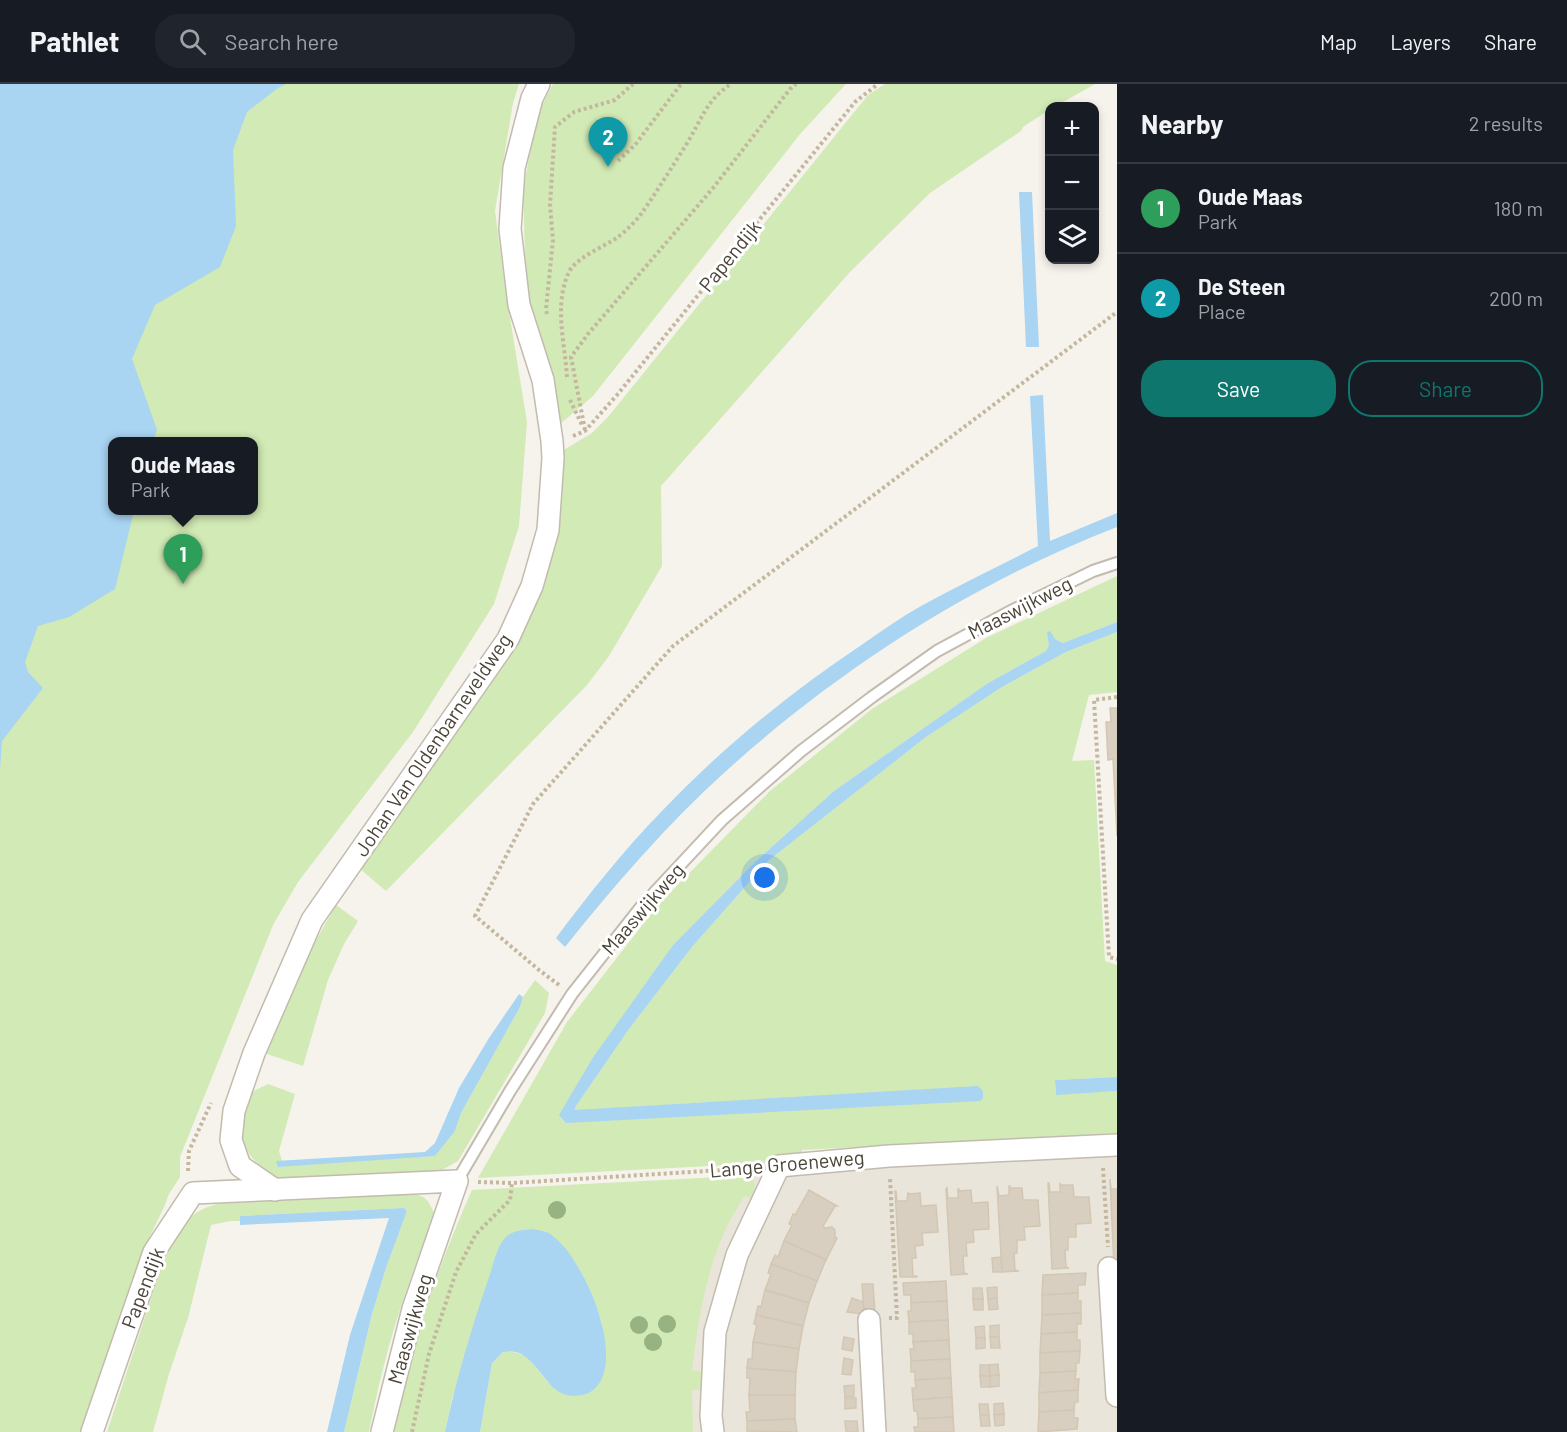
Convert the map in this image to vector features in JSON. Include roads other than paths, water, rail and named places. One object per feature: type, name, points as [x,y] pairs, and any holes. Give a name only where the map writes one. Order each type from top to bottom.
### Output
[{"type":"street","name":"Johan Van Oldenbarneveldweg","points":[[275,1190],[240,1166],[231,1140],[234,1111],[254,1053],[312,920],[508,639],[532,586],[548,530],[552,441],[543,380],[519,305],[510,229],[514,168],[532,98],[539,84]]},
{"type":"street","name":"Lange Groeneweg","points":[[713,1432],[711,1416],[715,1332],[736,1255],[780,1166],[889,1156],[1110,1146]]},
{"type":"street","points":[[275,1190],[457,1181]]},
{"type":"street","name":"Maaswijkweg","points":[[382,1432],[413,1310],[457,1181]]},
{"type":"street","name":"Papendijk","points":[[92,1432],[154,1252],[193,1194],[275,1190]]},
{"type":"street","points":[[1109,1269],[1117,1396]]},
{"type":"street","points":[[869,1320],[874,1432]]},
{"type":"lane","name":"Maaswijkweg","points":[[457,1181],[510,1091],[572,994],[640,908],[722,820],[801,751],[937,651],[1013,610],[1093,571],[1117,563]]},
{"type":"water","points":[[0,84],[286,84],[247,112],[233,150],[236,226],[220,267],[155,305],[132,359],[157,430],[154,437],[108,437],[108,515],[133,515],[115,589],[69,617],[38,626],[25,662],[28,672],[43,688],[2,741],[0,771]]},
{"type":"water","points":[[1019,192],[1032,192],[1039,347],[1026,347]]},
{"type":"water","points":[[1043,395],[1050,541],[1117,513],[1117,527],[1011,574],[960,602],[910,631],[815,698],[769,734],[703,792],[662,834],[565,947],[556,938],[620,857],[684,789],[731,744],[833,664],[905,615],[1038,546],[1030,396]]},
{"type":"water","points":[[1117,622],[1117,632],[1066,652],[1002,687],[926,737],[768,861],[692,947],[629,1029],[575,1110],[978,1086],[983,1091],[983,1098],[980,1101],[566,1123],[559,1115],[592,1059],[673,945],[755,862],[834,791],[988,683],[1046,651],[1049,646],[1047,632],[1050,631],[1055,639],[1063,643]]},
{"type":"water","points":[[519,994],[523,997],[520,1007],[461,1113],[455,1131],[435,1156],[278,1167],[276,1161],[425,1152],[435,1143],[459,1088]]},
{"type":"water","points":[[1117,1077],[1117,1091],[1056,1095],[1055,1080]]},
{"type":"water","points":[[404,1208],[407,1211],[372,1314],[344,1432],[327,1432],[350,1335],[389,1218],[240,1225],[240,1216]]},
{"type":"water","points":[[533,1229],[547,1232],[565,1248],[587,1283],[602,1324],[606,1363],[602,1378],[596,1387],[586,1394],[574,1396],[564,1394],[556,1390],[522,1354],[503,1352],[492,1363],[480,1432],[445,1432],[464,1355],[497,1252],[509,1235]]},
{"type":"place","name":"De Steen","points":[[608,167]]},
{"type":"place","name":"Oude Maas","points":[[183,584]]}]
